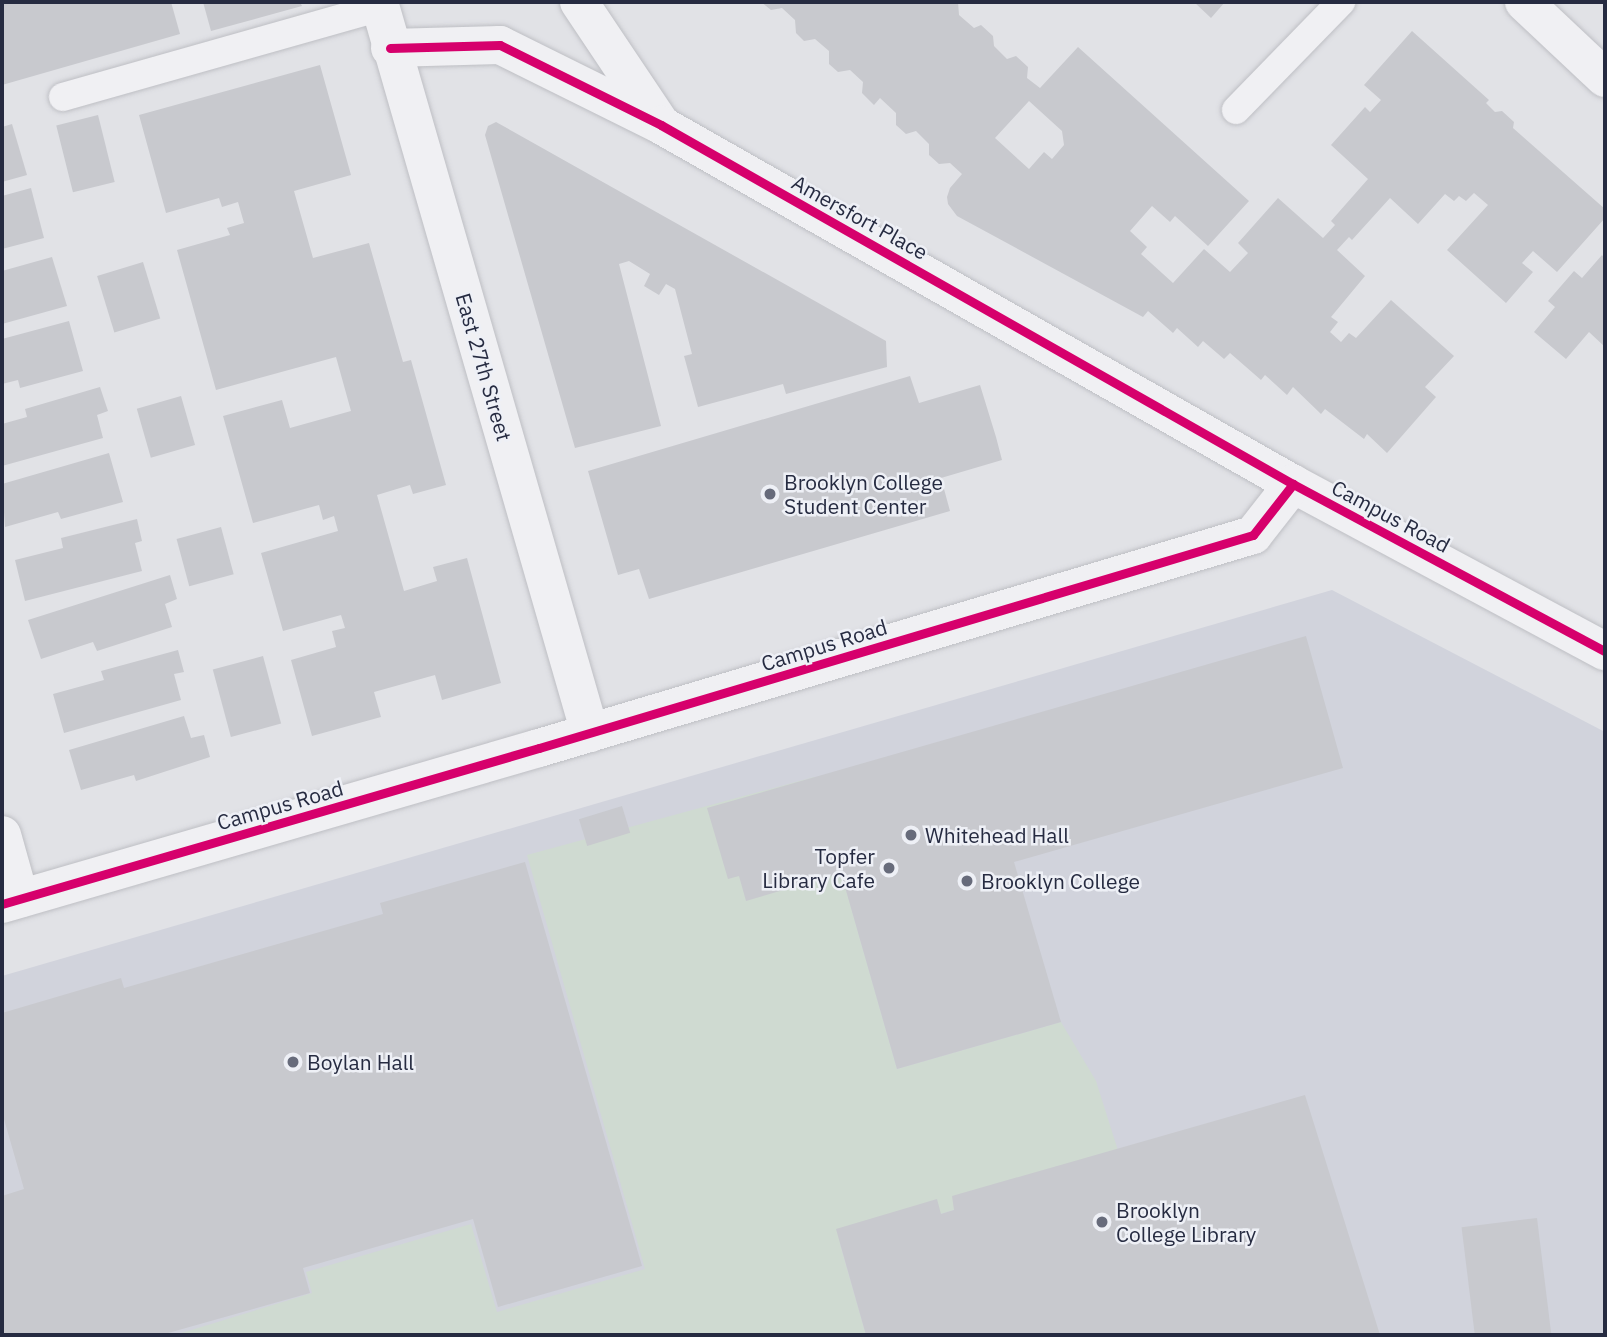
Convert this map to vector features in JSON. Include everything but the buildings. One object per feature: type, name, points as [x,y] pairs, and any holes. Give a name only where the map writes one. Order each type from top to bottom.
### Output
[{"type":"street","name":"Amersfort Place","points":[[579,2],[661,125]]},
{"type":"street","points":[[1524,2],[1605,78]]},
{"type":"street","name":"East 27th Street","points":[[380,4],[390,48],[590,733]]},
{"type":"street","name":"Amersfort Place","points":[[390,48],[500,44],[661,125],[1293,484]]},
{"type":"street","name":"Campus Road","points":[[11,902],[1253,535],[1293,484],[1605,651]]},
{"type":"street","points":[[2,835],[11,902]]},
{"type":"lane","points":[[1236,110],[1341,2]]},
{"type":"lane","points":[[63,97],[380,4]]},
{"type":"shaded area","name":"Brooklyn College","points":[[1332,590],[1605,732],[1605,1335],[2,1335],[2,976]]},
{"type":"shaded area","points":[[814,777],[897,1069],[1061,1022],[1096,1081],[1121,1160],[840,1244],[866,1335],[175,1335],[312,1293],[306,1272],[471,1224],[497,1312],[645,1269],[527,855]]},
{"type":"cycle path","points":[[390,48],[500,45],[661,125],[1293,484],[1605,651]]},
{"type":"cycle path","points":[[2,904],[539,748],[1253,535],[1293,484]]},
{"type":"place","name":"Brooklyn College Student Center","points":[[770,494]]},
{"type":"place","name":"Whitehead Hall","points":[[911,835]]},
{"type":"place","name":"Topfer Library Cafe","points":[[889,868]]},
{"type":"place","name":"Brooklyn College","points":[[967,881]]},
{"type":"place","name":"Boylan Hall","points":[[293,1062]]},
{"type":"place","name":"Brooklyn College Library","points":[[1102,1222]]}]
